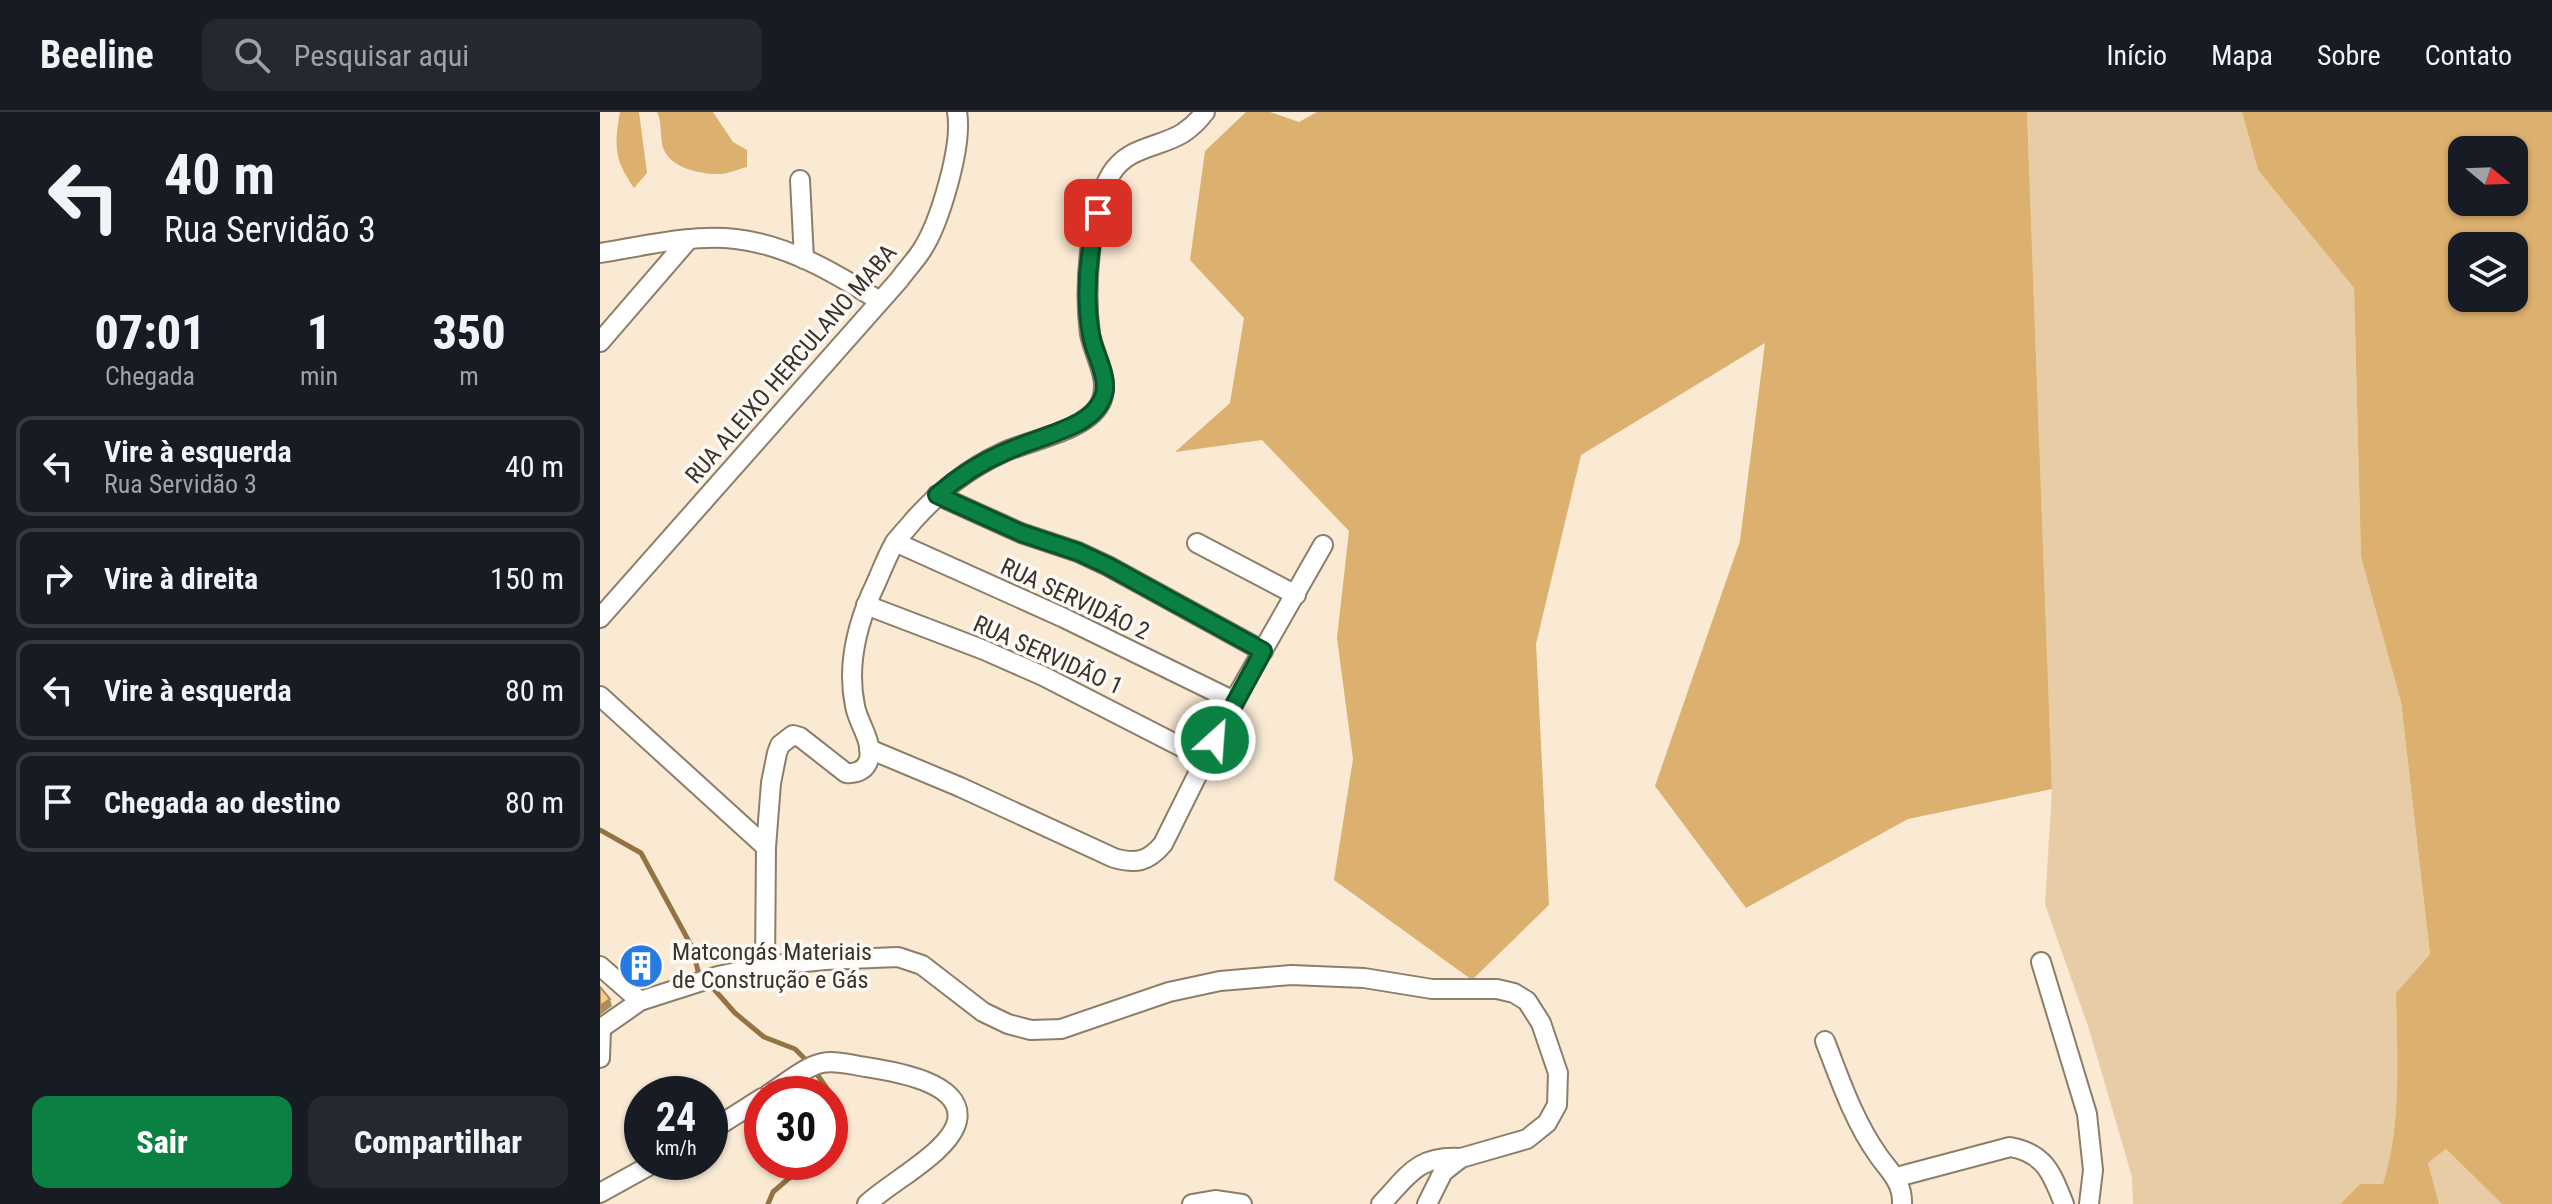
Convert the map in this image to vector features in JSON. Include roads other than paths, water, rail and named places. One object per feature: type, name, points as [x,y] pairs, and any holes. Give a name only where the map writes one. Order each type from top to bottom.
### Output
[{"type":"street","name":"RUA ALEIXO HERCULANO MABA","points":[[600,618],[923,250],[939,212],[958,136],[957,112]]},
{"type":"street","points":[[765,966],[766,847],[774,766],[780,745],[793,735],[800,737],[846,773],[855,774],[864,768],[869,759],[869,749],[855,707],[854,646],[866,605],[895,542],[953,481],[1006,451],[1079,423],[1101,403],[1105,388],[1091,338],[1086,293],[1092,238],[1105,188],[1119,163],[1129,154],[1181,134],[1205,112]]},
{"type":"street","points":[[800,180],[804,259]]},
{"type":"street","points":[[600,253],[689,239],[736,239],[773,247],[804,259],[878,300]]},
{"type":"street","points":[[600,342],[689,239]]},
{"type":"street","points":[[937,495],[1021,533],[1078,552],[1108,566],[1263,651]]},
{"type":"street","name":"RUA SERVIDÃO 2","points":[[895,542],[1064,618],[1234,701]]},
{"type":"street","points":[[1197,543],[1296,595]]},
{"type":"street","points":[[869,749],[1114,858],[1143,861],[1154,855],[1163,844],[1234,701],[1323,545]]},
{"type":"street","name":"RUA SERVIDÃO 1","points":[[866,605],[1043,676],[1205,759]]},
{"type":"street","points":[[600,696],[766,847]]},
{"type":"street","points":[[600,1058],[600,1029],[640,1001],[692,983],[765,966],[837,960],[898,957],[910,960],[922,965],[983,1012],[1008,1024],[1031,1030],[1061,1029],[1169,992],[1220,981],[1291,975],[1364,978],[1432,989],[1497,989],[1514,993],[1527,1001],[1541,1023],[1558,1073],[1557,1105],[1547,1123],[1527,1139],[1461,1158],[1428,1160],[1412,1171],[1381,1204]]},
{"type":"street","points":[[2041,962],[2087,1114],[2093,1170],[2089,1204]]},
{"type":"street","points":[[600,966],[640,1001]]},
{"type":"street","points":[[1825,1041],[1862,1129],[1879,1157],[1897,1177],[1902,1204]]},
{"type":"street","points":[[798,1076],[813,1067],[847,1064],[922,1080],[950,1095],[957,1107],[957,1121],[950,1135],[937,1149],[867,1204]]},
{"type":"street","points":[[1897,1177],[2010,1147],[2027,1150],[2042,1160],[2064,1204]]},
{"type":"street","points":[[1427,1204],[1443,1172],[1461,1158]]},
{"type":"street","points":[[600,1193],[624,1180]]},
{"type":"street","points":[[1192,1204],[1215,1200],[1242,1204]]},
{"type":"waterway","points":[[600,830],[641,853],[692,947],[698,971],[735,1013],[764,1037],[795,1049],[808,1062]]},
{"type":"waterway","points":[[814,1070],[818,1076]]},
{"type":"waterway","points":[[768,1204],[773,1192],[787,1180]]},
{"type":"place","name":"Matcongás Materiais de Construção e Gás","points":[[641,966]]}]
